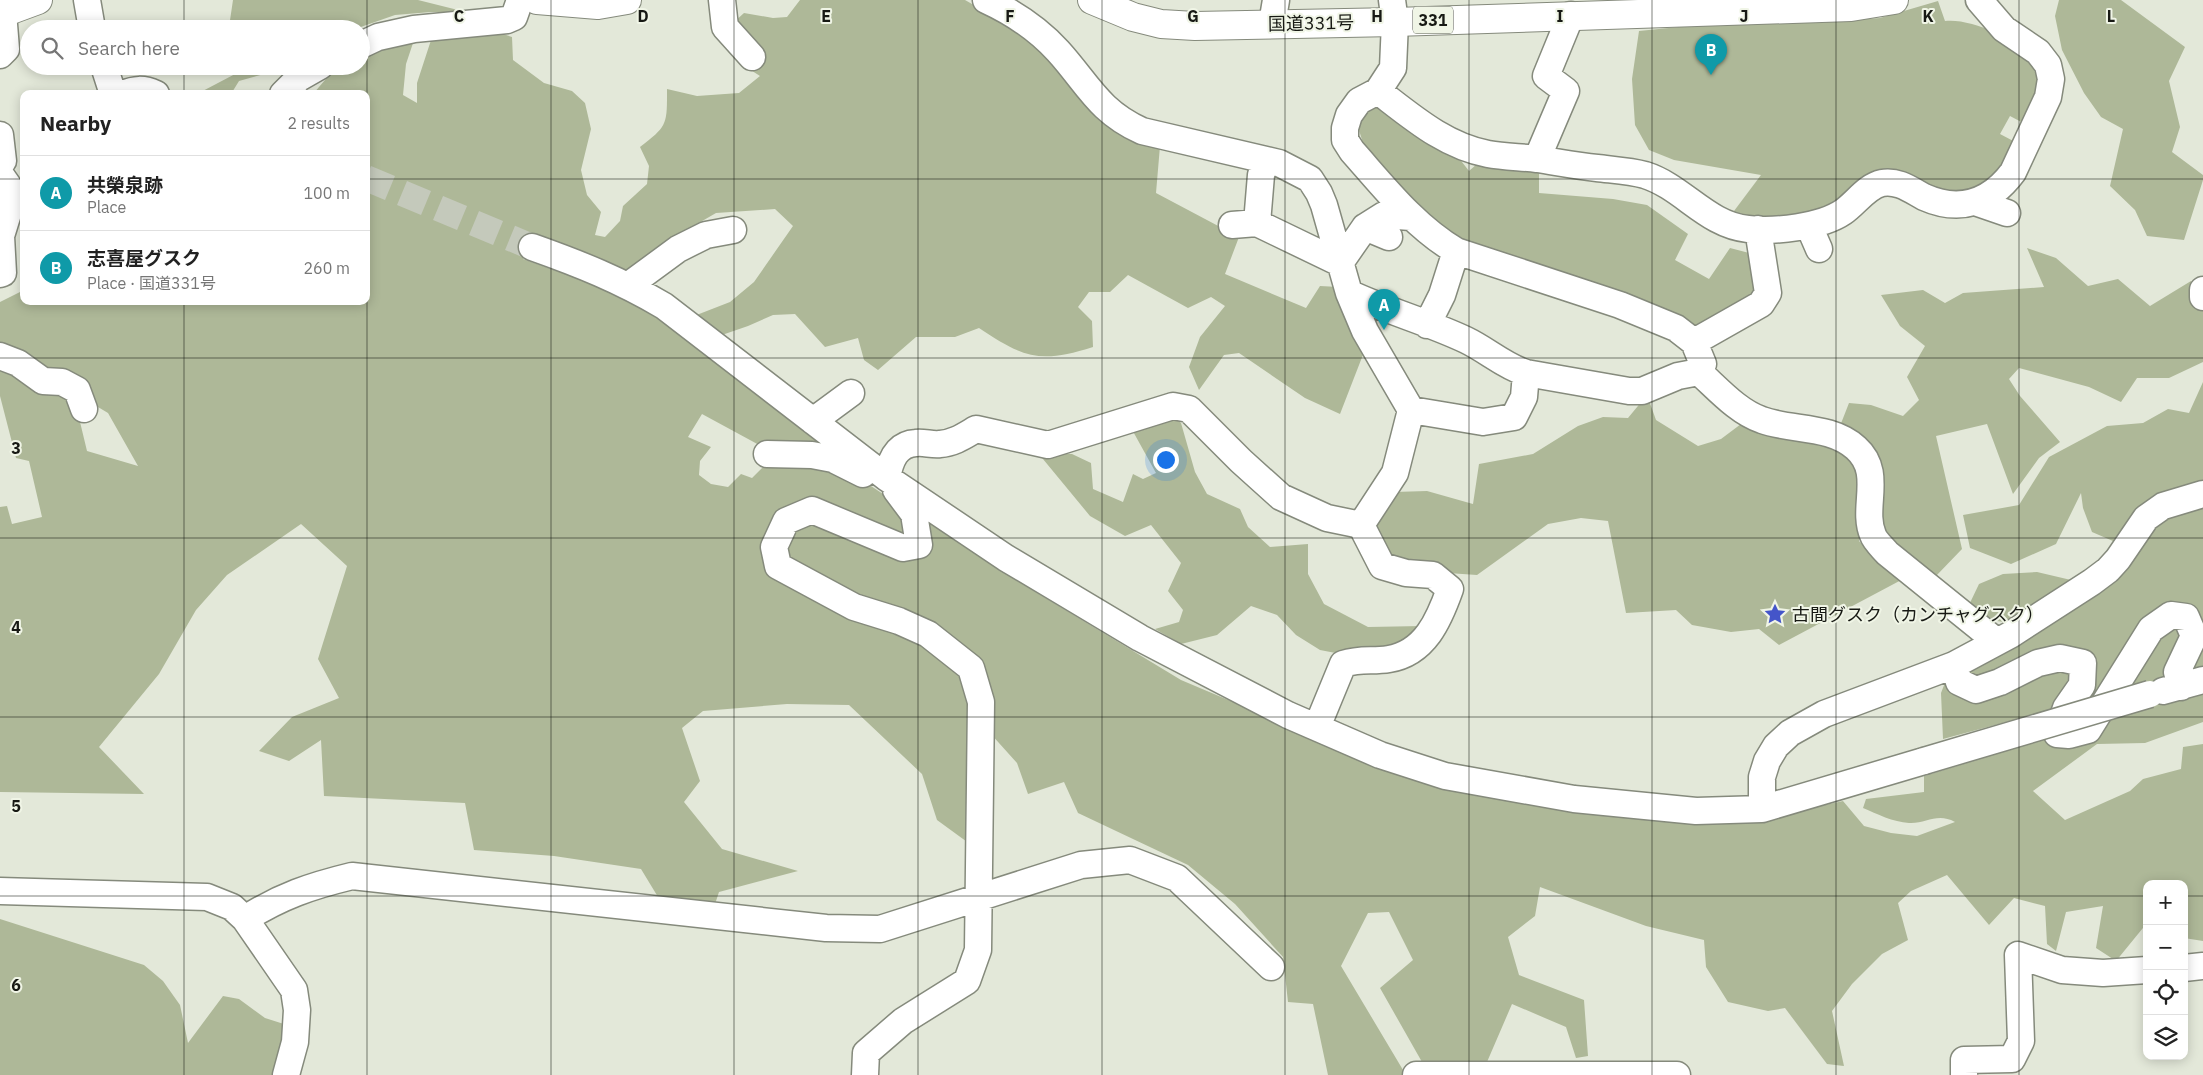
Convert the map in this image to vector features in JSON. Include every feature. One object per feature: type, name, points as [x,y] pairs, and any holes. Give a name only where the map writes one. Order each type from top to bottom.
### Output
[{"type":"highway","points":[[1,9],[38,0]]},
{"type":"highway","points":[[537,0],[598,5],[628,0]]},
{"type":"highway","name":"国道331号","points":[[1092,0],[1133,17],[1161,24],[1195,26],[1274,12],[1394,11],[1571,15],[1597,7],[1851,4],[1894,0]]},
{"type":"street","points":[[88,0],[91,20]]},
{"type":"street","points":[[370,41],[414,28],[507,20],[514,17],[520,0]]},
{"type":"street","points":[[722,0],[725,27],[752,57]]},
{"type":"street","points":[[986,0],[1004,9],[1037,31],[1056,49],[1094,97],[1107,110],[1126,124],[1142,131],[1279,163],[1310,179],[1320,193],[1349,293],[1365,331],[1411,410],[1395,473],[1361,525]]},
{"type":"street","points":[[1378,91],[1433,133],[1461,146],[1544,167],[1647,176],[1725,224],[1814,238],[1828,220],[1844,212],[1865,193],[1881,183],[1894,182],[1938,202],[1955,206],[1975,202],[1992,195],[2005,183],[2013,172],[2048,97],[2051,80],[2048,64],[2038,52],[2004,29],[1978,0]]},
{"type":"street","points":[[1,9],[12,52]]},
{"type":"street","points":[[1394,11],[1393,68],[1378,91],[1359,101],[1349,115],[1345,128],[1345,140],[1352,151],[1411,217],[1432,236],[1456,251],[1620,305],[1676,328],[1694,342],[1703,364],[1699,372]]},
{"type":"street","points":[[1544,167],[1566,91],[1546,76],[1571,15]]},
{"type":"street","points":[[107,75],[112,90]]},
{"type":"street","points":[[287,90],[304,75]]},
{"type":"street","points":[[132,90],[146,90]]},
{"type":"street","points":[[0,135],[14,194],[0,236],[3,273],[0,274]]},
{"type":"street","points":[[1266,160],[1244,224],[1340,263]]},
{"type":"street","points":[[1975,202],[2007,213]]},
{"type":"street","points":[[1340,263],[1365,227],[1384,215],[1411,217]]},
{"type":"street","points":[[1365,227],[1389,237]]},
{"type":"street","points":[[1694,342],[1768,311],[1768,293],[1758,229]]},
{"type":"street","points":[[629,285],[678,248],[706,235],[733,230]]},
{"type":"street","points":[[532,247],[629,285],[664,306],[887,478],[1006,558],[1140,638],[1288,715],[1380,755],[1444,776],[1574,799],[1696,811],[1762,809],[2150,694],[2192,684]]},
{"type":"street","points":[[1427,325],[1442,295],[1456,251]]},
{"type":"street","points":[[0,290],[20,279]]},
{"type":"street","points":[[2203,290],[2203,297]]},
{"type":"street","points":[[1349,293],[1467,340],[1512,369],[1526,373],[1642,391],[1678,376],[1699,372]]},
{"type":"street","points":[[0,356],[18,364],[43,381],[62,382],[77,390],[84,408]]},
{"type":"street","points":[[1699,372],[1748,414],[1764,421],[1838,436],[1857,448],[1865,460],[1871,476],[1870,516],[1873,535],[1887,553],[1996,641]]},
{"type":"street","points":[[1411,410],[1483,422],[1514,417],[1524,397],[1526,373]]},
{"type":"street","points":[[813,421],[851,393]]},
{"type":"street","points":[[887,478],[890,464],[898,450],[915,443],[939,444],[956,441],[976,429],[1048,445],[1173,406],[1189,409],[1241,461],[1281,497],[1327,518],[1361,525]]},
{"type":"street","points":[[767,454],[812,455],[834,458],[866,476],[887,478],[914,514],[919,545],[903,548],[812,510],[786,522],[774,547],[778,566],[854,607],[899,621],[928,634],[971,668],[981,702],[978,950],[967,981],[903,1021],[866,1053],[865,1075]]},
{"type":"street","points":[[1762,809],[1762,776],[1767,761],[1776,746],[1790,733],[1824,714],[1954,664],[2010,635],[2108,570],[2118,559],[2146,518],[2163,506],[2203,494]]},
{"type":"street","points":[[1317,727],[1343,664],[1357,659],[1390,659],[1416,650],[1440,617],[1450,589],[1433,575],[1406,573],[1382,566],[1361,525]]},
{"type":"street","points":[[1954,664],[1959,682],[1976,690],[2000,682],[2038,663],[2060,658],[2083,663],[2082,685],[2066,708],[2057,734],[2069,736],[2088,730],[2151,629],[2171,615],[2186,617],[2194,636],[2177,672],[2192,684]]},
{"type":"street","points":[[245,920],[265,906],[306,888],[352,876],[826,928],[880,929],[1081,866],[1130,860],[1177,878],[1272,967]]},
{"type":"street","points":[[0,891],[206,896],[232,907],[245,920],[294,990],[297,1010],[295,1042],[286,1075]]},
{"type":"street","points":[[1964,1075],[1964,1060],[2012,1059],[2021,1041],[2018,955],[2062,970],[2103,973],[2143,970]]},
{"type":"street","points":[[2188,968],[2203,966]]},
{"type":"street","points":[[1416,1075],[1678,1075]]},
{"type":"green space","points":[[233,0],[418,0],[466,12],[395,15],[370,24],[370,20],[230,20]]},
{"type":"green space","points":[[800,0],[965,0],[1007,24],[1160,146],[1156,193],[1239,237],[1225,274],[1306,308],[1320,286],[1339,287],[1366,347],[1340,414],[1305,398],[1239,353],[1224,355],[1199,390],[1189,367],[1200,337],[1225,306],[1211,297],[1188,308],[1128,275],[1110,292],[1089,292],[1078,307],[1092,321],[1093,347],[1059,355],[1033,355],[1008,346],[979,328],[955,337],[916,337],[878,370],[864,360],[858,338],[825,347],[795,314],[773,315],[719,336],[694,316],[730,302],[754,282],[793,226],[775,209],[716,213],[671,239],[623,274],[531,237],[523,259],[621,294],[713,354],[835,451],[761,446],[702,414],[688,437],[711,447],[700,461],[699,475],[711,484],[728,487],[741,474],[752,478],[767,463],[830,466],[871,486],[901,506],[911,538],[815,503],[770,568],[899,630],[965,672],[976,704],[974,847],[937,820],[922,774],[849,705],[787,704],[703,711],[682,728],[700,781],[684,802],[722,849],[798,871],[719,892],[715,904],[658,897],[641,869],[554,856],[474,850],[465,803],[324,796],[321,740],[289,761],[259,751],[292,717],[339,698],[318,659],[347,566],[301,524],[227,575],[196,610],[159,674],[99,747],[144,794],[0,792],[0,507],[7,506],[12,524],[42,517],[29,461],[16,458],[0,396],[0,365],[74,397],[87,451],[138,466],[108,413],[88,401],[57,374],[0,346],[0,302],[20,292],[20,305],[370,305],[370,90],[316,90],[329,75],[370,75],[370,51],[414,40],[406,64],[403,95],[417,103],[417,83],[433,34],[497,32],[512,37],[513,60],[544,83],[572,91],[585,103],[591,129],[581,170],[587,195],[601,212],[595,235],[605,237],[620,221],[623,206],[647,184],[649,166],[640,147],[661,129],[664,123],[667,110],[667,89],[697,96],[739,93],[760,76],[746,67],[722,33],[744,13],[773,18],[787,17]]},
{"type":"green space","points":[[2059,0],[2121,0],[2185,47],[2169,81],[2180,127],[2172,152],[2203,175],[2203,180],[2184,240],[2147,236],[2135,210],[2110,186],[2123,129],[2101,117],[2084,93],[2062,50],[2055,16]]},
{"type":"green space","points":[[1938,1],[1945,21],[1956,21],[1980,26],[2016,43],[2034,56],[2042,74],[2027,125],[2010,116],[2000,134],[2019,144],[1986,190],[1960,194],[1937,190],[1895,173],[1821,215],[1793,219],[1731,215],[1761,175],[1674,160],[1649,150],[1635,125],[1632,79],[1639,31],[1718,23],[1815,23],[1880,18]]},
{"type":"green space","points":[[233,75],[261,75],[239,81],[233,90],[205,90]]},
{"type":"green space","points":[[1371,105],[1381,105],[1455,153],[1469,171],[1477,164],[1539,171],[1539,193],[1613,199],[1647,205],[1688,234],[1675,260],[1709,279],[1730,248],[1753,254],[1757,297],[1698,330],[1653,304],[1454,238],[1424,218],[1375,164],[1363,143],[1358,127],[1360,118]]},
{"type":"green space","points":[[2027,248],[2056,258],[2088,286],[2118,279],[2150,306],[2191,281],[2195,304],[2203,310],[2203,362],[2169,378],[2137,378],[2121,402],[2089,387],[2019,368],[2009,379],[2020,396],[2060,442],[2039,458],[2013,494],[1987,424],[1936,436],[1962,549],[1936,576],[1911,561],[1881,531],[1840,426],[1849,403],[1871,405],[1903,416],[1919,400],[1907,377],[1925,346],[1900,326],[1881,295],[1923,290],[1945,303],[1963,293],[2044,287]]},
{"type":"green space","points":[[2203,382],[2203,485],[2120,544],[2092,532],[2083,508],[2081,493],[2056,544],[2011,564],[1970,548],[1963,515],[2019,505],[2049,457],[2107,426],[2143,423],[2168,409],[2189,413]]},
{"type":"green space","points":[[1647,395],[1656,420],[1698,446],[1721,439],[1745,421],[1854,455],[1863,473],[1859,514],[1859,541],[1875,557],[1905,578],[1779,645],[1759,629],[1731,632],[1692,625],[1676,610],[1626,613],[1608,521],[1581,518],[1548,524],[1477,575],[1448,573],[1389,558],[1372,529],[1394,492],[1427,491],[1473,504],[1479,464],[1533,454],[1578,426],[1603,417],[1628,418]]},
{"type":"green space","points":[[1172,415],[1181,423],[1195,472],[1207,494],[1240,509],[1248,527],[1270,547],[1308,544],[1308,574],[1324,604],[1368,627],[1422,626],[1413,644],[1346,655],[1320,650],[1296,635],[1277,615],[1251,606],[1217,635],[1181,644],[1155,629],[1179,622],[1183,610],[1168,591],[1181,563],[1151,525],[1125,536],[1090,516],[1038,453],[1072,454],[1091,463],[1093,489],[1123,502],[1133,474],[1143,479],[1156,473],[1130,426]]},
{"type":"green space","points":[[2203,503],[2203,669],[1943,739],[1941,693],[1948,675],[2115,577],[2142,548],[2155,522]]},
{"type":"green space","points":[[816,516],[905,556],[926,521],[1034,591],[1181,680],[1382,765],[1754,821],[1843,801],[1864,826],[1891,833],[1917,836],[1955,822],[1943,818],[1915,823],[1897,821],[1863,808],[1866,799],[1924,792],[1924,776],[2045,739],[2060,748],[2084,740],[2107,719],[2203,690],[2203,722],[2145,743],[2097,744],[2033,791],[2065,820],[2130,791],[2143,779],[2181,769],[2183,747],[2203,744],[2203,941],[2188,939],[2188,880],[2143,880],[2143,928],[2116,961],[2096,948],[2103,906],[2066,912],[2056,951],[2047,944],[2045,906],[2014,898],[1989,925],[1947,875],[1911,891],[1898,903],[1908,940],[1882,954],[1852,984],[1832,1011],[1844,1066],[1827,1064],[1785,1008],[1768,1011],[1728,1002],[1706,967],[1704,940],[1646,926],[1540,887],[1535,916],[1508,937],[1519,975],[1584,1000],[1588,1056],[1576,1058],[1566,1027],[1512,1004],[1487,1062],[1422,1062],[1380,988],[1413,960],[1389,912],[1368,913],[1341,966],[1406,1075],[1328,1075],[1313,1004],[1288,1002],[1283,957],[1235,904],[1188,865],[1078,813],[1064,782],[1028,794],[1017,763],[990,733],[974,657],[856,600],[786,562],[782,544],[794,527]]},
{"type":"green space","points":[[2037,572],[2071,580],[2011,623],[1990,620],[1968,607],[1979,584],[2003,574]]},
{"type":"green space","points":[[0,919],[144,965],[163,981],[180,1005],[188,1043],[223,996],[239,999],[265,1018],[287,1025],[275,1075],[0,1075]]},
{"type":"tunnel","points":[[370,180],[532,247]]},
{"type":"place","name":"志喜屋グスク","points":[[1711,75]]},
{"type":"place","name":"共榮泉跡","points":[[1384,330]]},
{"type":"place","name":"古間グスク（カンチャグスク）","points":[[1775,614]]}]
